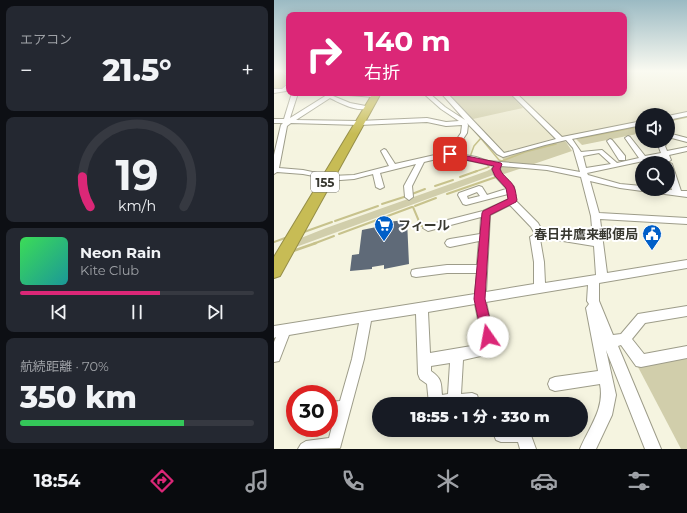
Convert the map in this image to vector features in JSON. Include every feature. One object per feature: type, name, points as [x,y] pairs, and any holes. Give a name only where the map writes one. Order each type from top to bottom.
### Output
[{"type":"highway","name":"155","points":[[274,271],[375,96]]},
{"type":"street","points":[[288,120],[288,115],[294,96]]},
{"type":"street","points":[[328,96],[288,120],[284,125],[274,171],[303,172],[327,178],[344,179],[450,154],[499,164],[547,168],[584,174],[620,186],[687,194]]},
{"type":"street","points":[[335,96],[355,105],[368,107]]},
{"type":"street","points":[[430,96],[467,121]]},
{"type":"street","points":[[446,96],[467,121],[499,153],[503,155],[508,155],[544,142],[635,124]]},
{"type":"street","points":[[516,96],[576,148],[595,216],[598,243],[598,279],[592,306],[609,395],[605,415],[588,449]]},
{"type":"street","points":[[675,117],[687,114]]},
{"type":"street","points":[[274,121],[288,120],[359,123],[427,120],[446,124],[467,121]]},
{"type":"street","points":[[450,154],[464,133],[467,121]]},
{"type":"street","points":[[675,137],[687,140]]},
{"type":"street","points":[[628,138],[642,156]]},
{"type":"street","points":[[610,141],[622,158]]},
{"type":"street","points":[[662,148],[665,154]]},
{"type":"street","points":[[584,174],[687,149]]},
{"type":"street","points":[[384,151],[393,167]]},
{"type":"street","points":[[579,155],[600,151],[616,165]]},
{"type":"street","points":[[409,197],[408,186],[421,160]]},
{"type":"street","points":[[428,228],[486,213],[513,200],[510,187],[498,174],[496,169],[499,164]]},
{"type":"street","points":[[376,172],[380,187]]},
{"type":"street","points":[[675,186],[677,192]]},
{"type":"street","points":[[484,198],[511,190]]},
{"type":"street","points":[[511,201],[535,225],[540,235]]},
{"type":"street","points":[[424,361],[490,349],[480,299],[486,213]]},
{"type":"street","points":[[595,216],[687,221]]},
{"type":"street","points":[[540,289],[539,262],[535,237],[540,235],[598,243]]},
{"type":"street","points":[[450,243],[484,238]]},
{"type":"street","points":[[274,356],[280,332],[598,279],[686,266]]},
{"type":"street","points":[[416,273],[447,268],[482,269]]},
{"type":"street","points":[[593,301],[653,449]]},
{"type":"street","points":[[422,308],[425,374],[434,381],[435,397]]},
{"type":"street","points":[[610,342],[624,339],[642,318],[687,311]]},
{"type":"street","points":[[306,449],[328,448],[335,443],[358,359],[366,318]]},
{"type":"street","points":[[624,339],[641,361],[687,352]]},
{"type":"street","points":[[454,397],[457,355]]},
{"type":"street","points":[[555,384],[606,377]]},
{"type":"street","points":[[338,408],[345,407]]},
{"type":"street","points":[[524,437],[528,449]]},
{"type":"shaded area","points":[[627,92],[687,92],[687,112],[675,115],[675,108],[635,108],[635,122],[561,137],[518,96],[627,96]]},
{"type":"shaded area","points":[[450,96],[512,96],[554,138],[506,153],[502,152],[473,119]]},
{"type":"shaded area","points":[[450,96],[512,96],[523,108],[473,119]]},
{"type":"shaded area","points":[[635,125],[635,134],[582,145],[575,138]]},
{"type":"shaded area","points":[[564,141],[572,151],[501,175],[496,174],[296,247],[301,238],[326,228],[487,171],[504,162],[502,157],[545,144]]},
{"type":"shaded area","points":[[687,355],[687,449],[681,449],[638,367],[641,364]]},
{"type":"building","name":"フィール","points":[[407,220],[409,264],[384,269],[384,265],[372,267],[372,269],[350,271],[352,255],[359,254],[362,230],[386,225],[386,222]]},
{"type":"waterway","points":[[675,120],[687,117]]},
{"type":"waterway","points":[[581,138],[635,127]]},
{"type":"waterway","points":[[474,130],[481,138]]},
{"type":"waterway","points":[[470,157],[474,146],[481,138]]},
{"type":"waterway","points":[[481,138],[499,160],[502,161],[525,152],[556,144]]},
{"type":"waterway","points":[[477,171],[489,167],[487,164]]},
{"type":"waterway","points":[[460,177],[477,171]]},
{"type":"waterway","points":[[447,194],[496,177]]},
{"type":"waterway","points":[[435,186],[453,180]]},
{"type":"waterway","points":[[412,194],[425,189]]},
{"type":"waterway","points":[[382,204],[407,196]]},
{"type":"waterway","points":[[415,206],[436,198]]},
{"type":"waterway","points":[[335,221],[378,206]]},
{"type":"waterway","points":[[339,234],[412,207]]},
{"type":"waterway","points":[[413,207],[421,226],[424,226],[425,228]]},
{"type":"waterway","points":[[304,232],[332,222]]},
{"type":"waterway","points":[[313,244],[334,236]]},
{"type":"waterway","points":[[274,242],[285,238]]},
{"type":"waterway","points":[[293,251],[316,243]]},
{"type":"place","name":"フィール","points":[[384,242]]},
{"type":"place","name":"春日井鷹来郵便局","points":[[652,251]]},
{"type":"route","points":[[450,154],[476,159],[487,163],[499,164],[496,169],[498,174],[511,190],[513,200],[486,213],[480,299],[488,337]]}]
